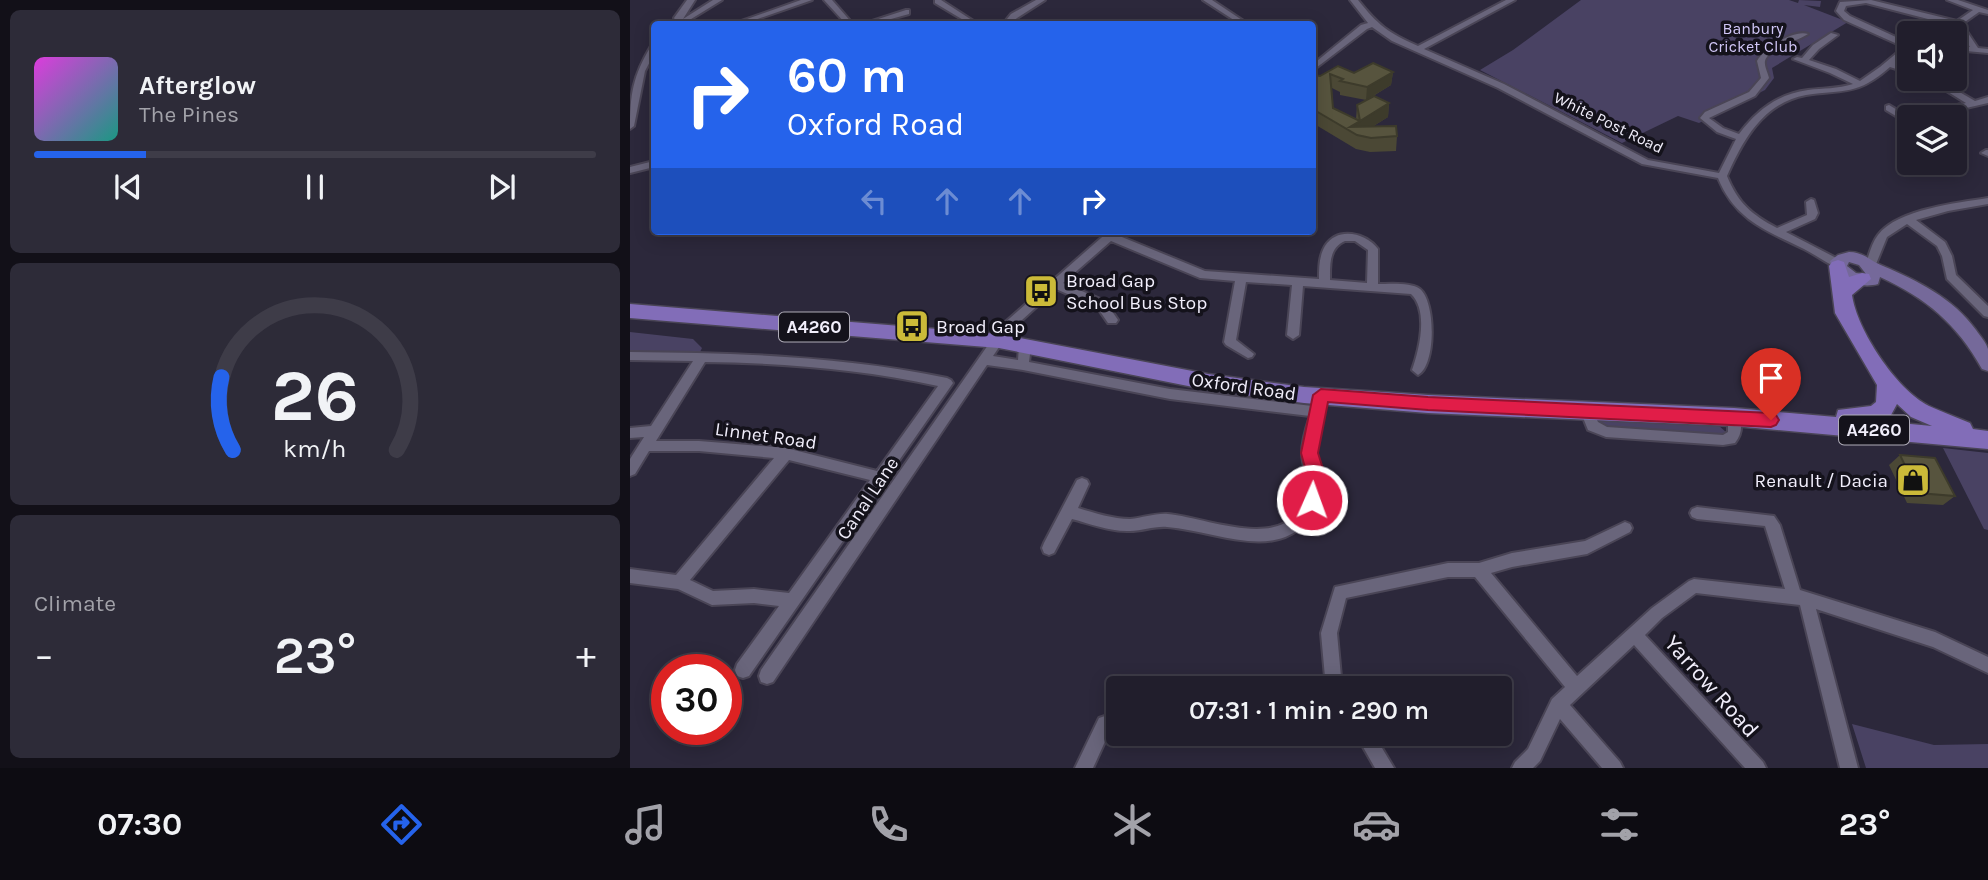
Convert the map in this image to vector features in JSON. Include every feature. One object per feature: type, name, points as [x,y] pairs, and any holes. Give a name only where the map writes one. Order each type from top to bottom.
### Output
[{"type":"main road","points":[[1843,261],[1842,306],[1850,324],[1888,385],[1904,401],[1928,416],[1986,439]]},
{"type":"main road","points":[[1841,294],[1868,273]]},
{"type":"main road","name":"Oxford Road","points":[[630,311],[999,341],[1024,355],[1209,383],[1320,404],[1428,404],[1734,417],[1986,439]]},
{"type":"main road","points":[[1771,420],[1874,415],[1888,402],[1888,385]]},
{"type":"street","points":[[680,21],[678,18],[691,0]]},
{"type":"street","points":[[684,21],[718,0]]},
{"type":"street","points":[[746,21],[808,0]]},
{"type":"street","points":[[828,0],[847,21]]},
{"type":"street","points":[[1009,21],[1041,0]]},
{"type":"street","points":[[1207,0],[1239,21]]},
{"type":"street","name":"White Post Road","points":[[1354,0],[1373,24],[1395,39],[1501,86],[1645,162],[1722,176]]},
{"type":"street","points":[[1418,49],[1511,0]]},
{"type":"street","points":[[1951,0],[1988,12]]},
{"type":"street","points":[[938,1],[969,21]]},
{"type":"street","points":[[1897,41],[1847,18],[1840,11],[1843,4],[1862,1],[1945,21]]},
{"type":"street","points":[[1962,21],[1978,9]]},
{"type":"street","points":[[877,21],[906,12]]},
{"type":"street","points":[[1316,66],[1364,27],[1373,24]]},
{"type":"street","points":[[1742,138],[1711,125],[1704,118],[1752,94],[1765,78],[1761,64],[1764,56],[1804,34]]},
{"type":"street","points":[[1834,35],[1800,60],[1859,85]]},
{"type":"street","points":[[1967,37],[1976,50]]},
{"type":"street","points":[[1967,49],[1988,51]]},
{"type":"street","points":[[630,126],[632,107],[645,63],[651,53]]},
{"type":"street","points":[[1897,57],[1859,85],[1788,97],[1770,104],[1753,121],[1722,176],[1735,204],[1744,214],[1778,232],[1843,261],[1868,251],[1877,245],[1890,229],[1909,220],[1988,201]]},
{"type":"street","points":[[634,65],[645,63]]},
{"type":"street","points":[[1890,64],[1897,67]]},
{"type":"street","points":[[1952,91],[1975,104]]},
{"type":"street","points":[[1967,106],[1988,100]]},
{"type":"street","points":[[1889,108],[1897,113]]},
{"type":"street","points":[[630,170],[651,165]]},
{"type":"street","points":[[1778,232],[1811,217],[1811,202]]},
{"type":"street","points":[[1909,220],[1941,244],[1947,256],[1951,276],[1988,313]]},
{"type":"street","points":[[999,341],[1017,316],[1111,235]]},
{"type":"street","points":[[1114,235],[1194,272],[1241,279],[1408,288],[1420,293],[1424,298],[1424,358],[1418,370]]},
{"type":"street","points":[[1324,282],[1328,249],[1336,240],[1351,237],[1366,241],[1373,249],[1371,286]]},
{"type":"street","points":[[1868,273],[1877,245]]},
{"type":"street","points":[[1843,261],[1845,274],[1868,273],[1921,291],[1942,304],[1959,318],[1988,364]]},
{"type":"street","points":[[1241,279],[1230,342],[1231,346],[1248,354]]},
{"type":"street","points":[[1293,335],[1298,282]]},
{"type":"street","points":[[1054,284],[1101,304],[1112,320]]},
{"type":"street","name":"Canal Lane","points":[[767,676],[999,341]]},
{"type":"street","points":[[986,360],[1024,355]]},
{"type":"street","points":[[630,356],[827,363],[898,371],[947,383],[743,670]]},
{"type":"street","points":[[630,470],[702,357]]},
{"type":"street","points":[[1069,512],[1126,525],[1164,520],[1248,537],[1272,534],[1289,528],[1302,516],[1312,500],[1316,475],[1309,453],[1320,404]]},
{"type":"street","points":[[630,433],[656,431]]},
{"type":"street","name":"Linnet Road","points":[[646,446],[699,446],[786,454],[879,477]]},
{"type":"street","points":[[679,582],[786,454]]},
{"type":"street","points":[[1049,548],[1082,484]]},
{"type":"street","points":[[1697,513],[1759,517],[1769,520],[1773,525],[1800,597],[1849,768]]},
{"type":"street","points":[[1333,676],[1329,633],[1340,592],[1448,570],[1479,570],[1512,560],[1587,547],[1625,528]]},
{"type":"street","points":[[1479,570],[1576,688]]},
{"type":"street","points":[[630,576],[679,582],[712,598],[754,596],[791,600]]},
{"type":"street","points":[[1521,768],[1534,755],[1558,705],[1657,613],[1694,586],[1800,597],[1935,639],[1988,664]]},
{"type":"street","name":"Yarrow Road","points":[[1634,634],[1757,768]]},
{"type":"street","points":[[1558,705],[1615,768]]},
{"type":"street","points":[[1084,768],[1105,724]]},
{"type":"street","points":[[1371,746],[1385,768]]},
{"type":"green space","name":"Banbury Cricket Club","points":[[1581,0],[1821,1],[1820,7],[1804,5],[1848,22],[1772,68],[1774,78],[1765,90],[1699,123],[1678,116],[1622,143],[1480,70],[1513,50]]},
{"type":"green space","points":[[630,332],[693,339],[702,348],[700,352],[630,351]]},
{"type":"green space","points":[[1597,418],[1718,425],[1727,433],[1716,437],[1715,434],[1610,427],[1610,430],[1596,424]]},
{"type":"green space","points":[[1943,448],[1988,453],[1988,530],[1984,529]]},
{"type":"green space","points":[[1852,724],[1934,745],[1988,744],[1988,768],[1866,768]]},
{"type":"building","points":[[1373,63],[1393,72],[1367,87],[1340,81],[1343,79],[1330,74],[1333,108],[1360,121],[1350,127],[1396,126],[1397,136],[1371,138],[1357,135],[1316,111],[1316,75],[1320,76],[1338,66],[1354,73]]},
{"type":"building","points":[[1374,96],[1389,103],[1360,121],[1357,105]]},
{"type":"building","points":[[1900,455],[1935,458],[1955,496],[1918,493]]},
{"type":"place","name":"Broad Gap School Bus Stop","points":[[1041,291]]},
{"type":"place","name":"Broad Gap","points":[[912,326]]},
{"type":"place","name":"Renault / Dacia","points":[[1913,480]]},
{"type":"route","points":[[1312,500],[1316,475],[1309,453],[1321,395],[1428,404],[1771,420]]}]
